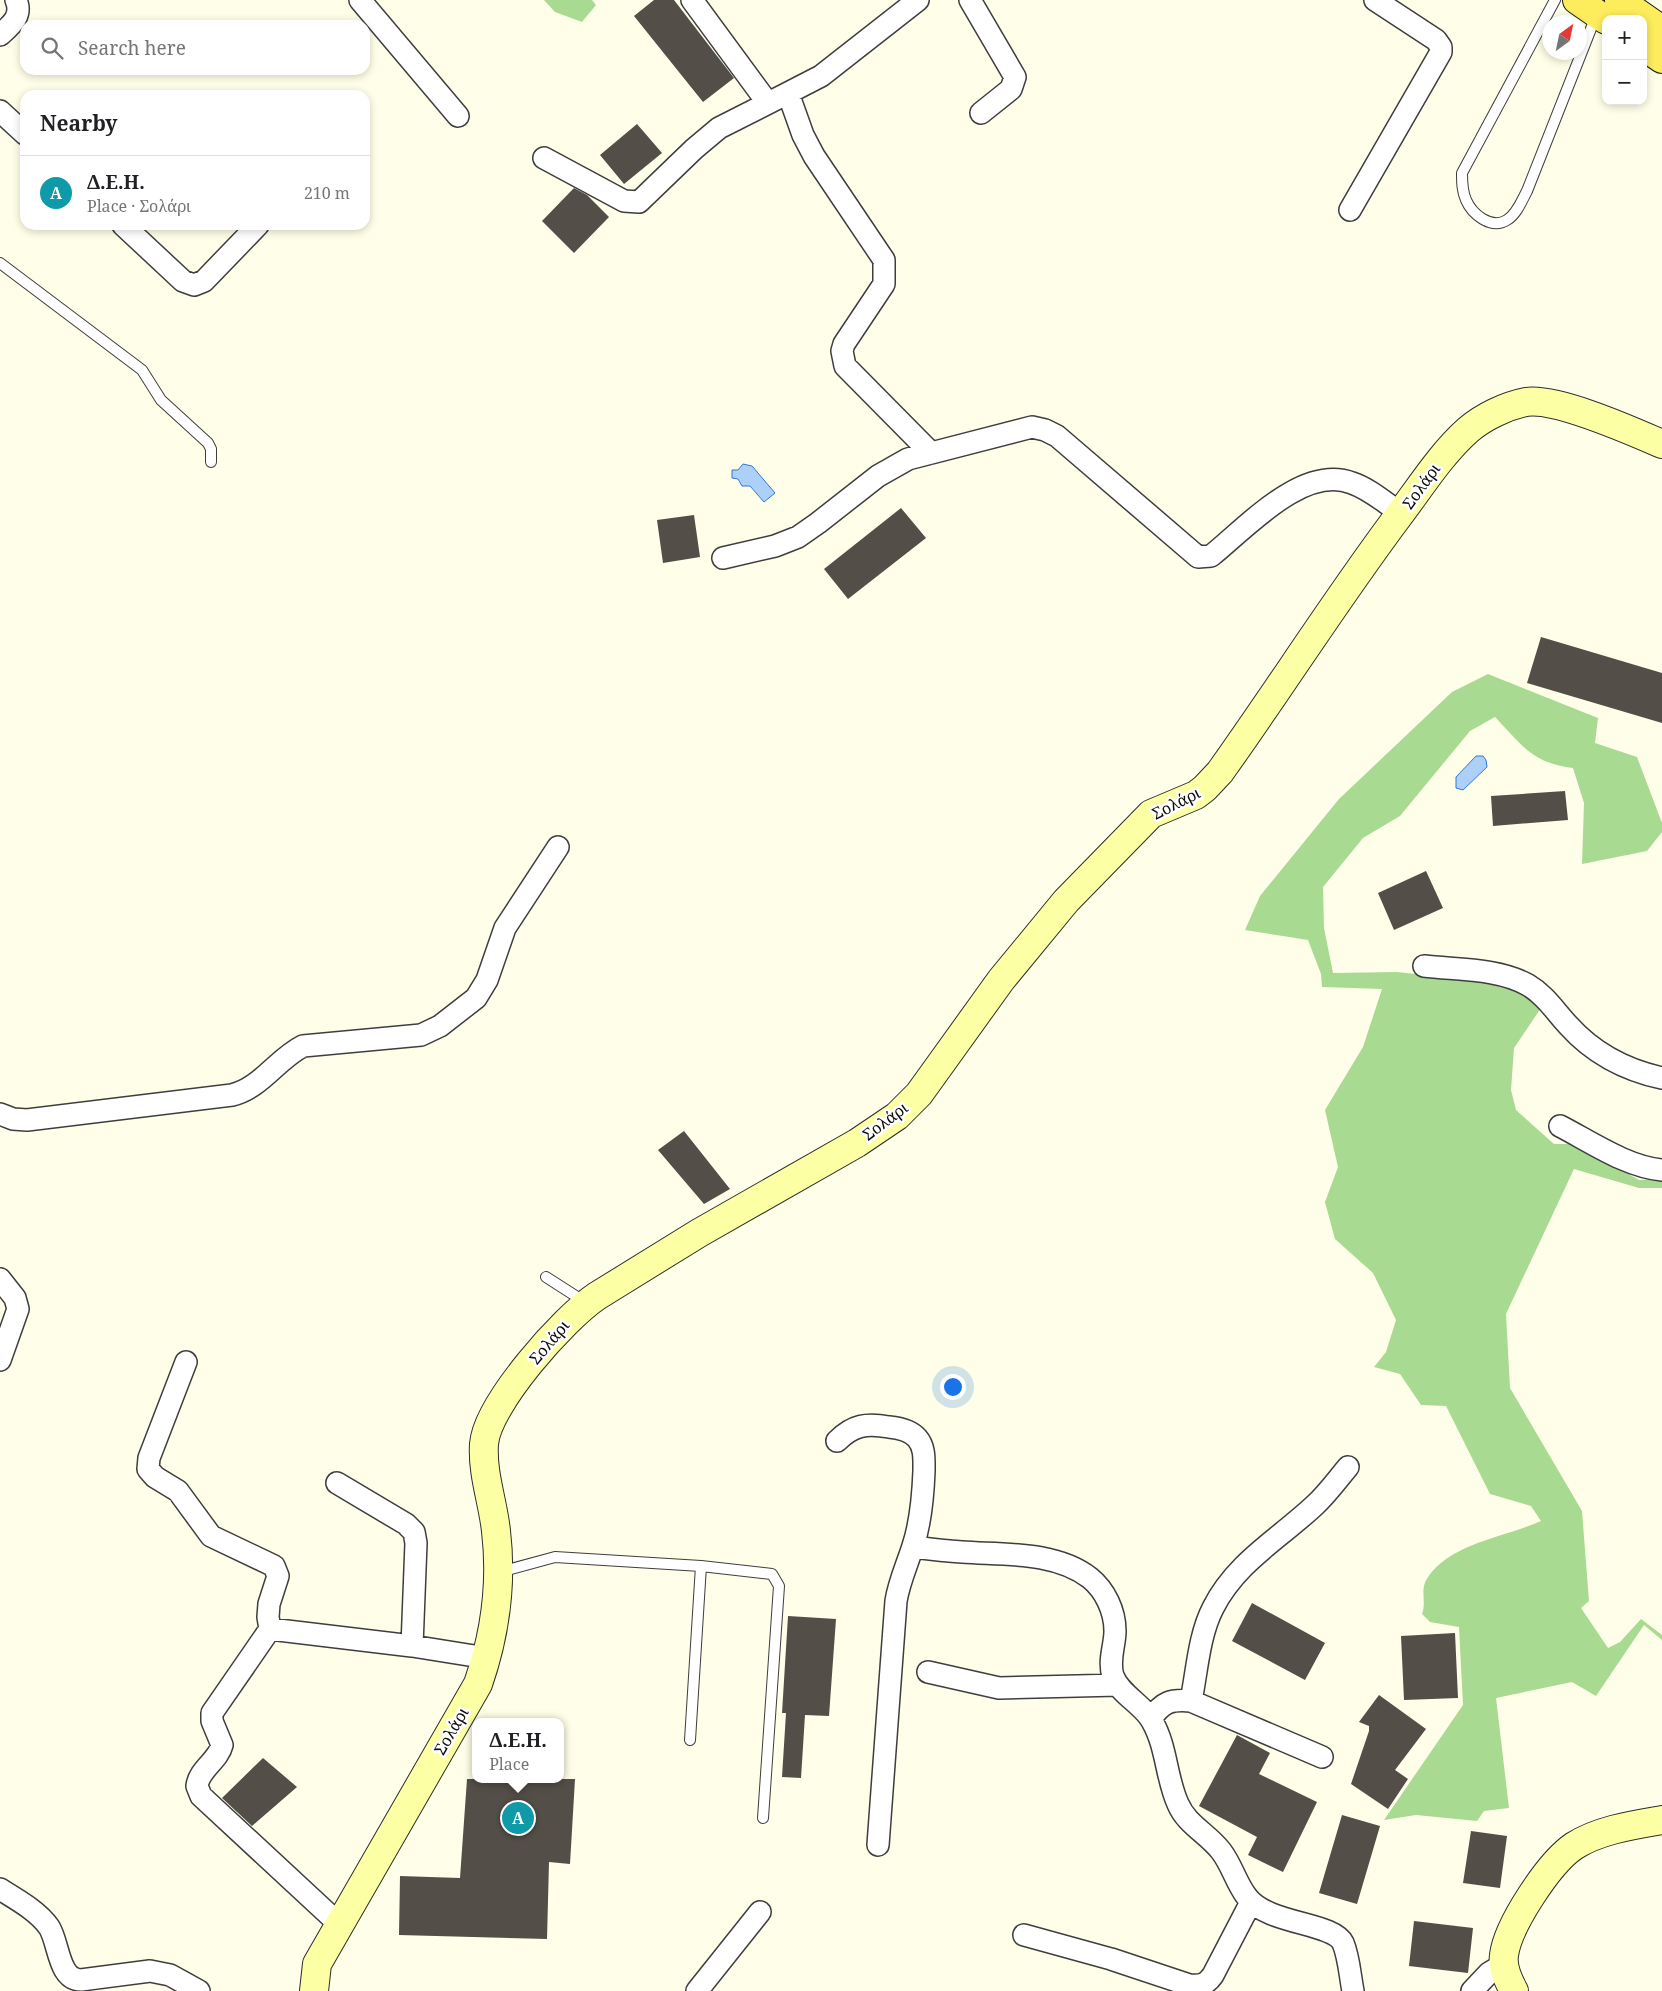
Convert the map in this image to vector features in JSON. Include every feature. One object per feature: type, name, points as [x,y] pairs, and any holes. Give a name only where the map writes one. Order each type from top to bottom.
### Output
[{"type":"main road","points":[[1620,0],[1662,30]]},
{"type":"main road","points":[[1647,49],[1662,59]]},
{"type":"street","points":[[0,35],[16,20],[19,9],[16,0]]},
{"type":"street","points":[[360,0],[458,116]]},
{"type":"street","points":[[692,0],[767,102]]},
{"type":"street","points":[[544,158],[624,201],[639,202],[694,148],[719,128],[821,76],[918,0]]},
{"type":"street","points":[[970,0],[1015,77],[1011,88],[981,113]]},
{"type":"street","points":[[1350,210],[1441,52],[1439,43],[1436,40],[1375,0]]},
{"type":"street","points":[[788,93],[803,135],[814,156],[884,260],[884,284],[844,344],[843,359],[845,366],[931,453]]},
{"type":"street","points":[[0,111],[20,129]]},
{"type":"street","points":[[128,230],[183,281],[194,285],[204,281],[253,230]]},
{"type":"street","name":"Σολάρι","points":[[314,1991],[317,1964],[478,1684],[487,1658],[499,1572],[496,1530],[485,1474],[486,1432],[501,1404],[543,1347],[569,1318],[586,1303],[699,1233],[856,1143],[897,1116],[919,1094],[1020,955],[1084,883],[1151,814],[1196,795],[1220,772],[1326,616],[1449,449],[1469,429],[1490,415],[1520,404],[1536,402],[1566,408],[1662,444]]},
{"type":"street","points":[[723,558],[775,546],[798,536],[894,465],[931,453],[1032,427],[1058,436],[1198,557],[1211,556],[1280,499],[1318,480],[1351,482],[1401,513]]},
{"type":"street","points":[[0,1114],[13,1119],[27,1120],[232,1095],[252,1087],[292,1051],[303,1046],[421,1035],[431,1032],[476,998],[487,980],[505,928],[558,847]]},
{"type":"street","points":[[1424,966],[1502,975],[1525,983],[1542,995],[1570,1027],[1592,1048],[1632,1070],[1662,1078]]},
{"type":"street","points":[[1560,1126],[1642,1166],[1662,1170]]},
{"type":"street","points":[[0,1279],[15,1298],[18,1308],[0,1360]]},
{"type":"street","points":[[186,1362],[148,1458],[148,1469],[155,1477],[178,1491],[211,1536],[274,1566],[278,1576],[269,1604],[270,1629],[212,1713],[212,1721],[222,1745],[218,1753],[200,1775],[197,1786],[201,1796],[339,1924]]},
{"type":"street","points":[[837,1441],[856,1426],[876,1425],[906,1431],[921,1443],[924,1456],[922,1506],[913,1547],[899,1585],[896,1601],[878,1845]]},
{"type":"street","points":[[1191,1701],[1206,1628],[1216,1602],[1242,1567],[1262,1547],[1315,1505],[1348,1467]]},
{"type":"street","points":[[337,1483],[406,1524],[414,1532],[416,1543],[412,1646]]},
{"type":"street","points":[[913,1547],[1015,1555],[1055,1562],[1082,1572],[1103,1592],[1110,1605],[1115,1632],[1111,1665],[1118,1686],[1151,1719],[1163,1747],[1178,1805],[1192,1824],[1221,1850],[1252,1902],[1271,1915],[1335,1934],[1344,1948],[1353,1991]]},
{"type":"street","points":[[270,1629],[412,1646],[487,1658]]},
{"type":"street","points":[[928,1672],[999,1688],[1118,1686]]},
{"type":"street","points":[[1151,1719],[1158,1708],[1166,1702],[1177,1700],[1191,1701],[1322,1757]]},
{"type":"street","points":[[1514,1991],[1508,1980],[1504,1964],[1506,1945],[1537,1888],[1565,1853],[1586,1840],[1615,1829],[1662,1820]]},
{"type":"street","points":[[0,1889],[40,1918],[49,1928],[65,1970],[72,1978],[81,1980],[150,1970],[170,1975],[199,1991]]},
{"type":"street","points":[[1024,1935],[1111,1959],[1189,1985],[1204,1985],[1213,1975],[1252,1902]]},
{"type":"street","points":[[697,1991],[760,1912]]},
{"type":"street","points":[[1472,1991],[1489,1973],[1504,1964]]},
{"type":"lane","points":[[1555,0],[1462,173],[1463,191],[1466,201],[1473,211],[1485,220],[1494,223],[1507,220],[1514,214],[1527,191],[1593,11]]},
{"type":"lane","points":[[0,263],[142,370],[161,400],[208,443],[211,449],[211,462]]},
{"type":"lane","points":[[546,1277],[586,1303]]},
{"type":"lane","points":[[499,1572],[555,1557],[701,1566],[772,1574],[779,1586],[763,1818]]},
{"type":"lane","points":[[690,1740],[701,1566]]},
{"type":"green space","points":[[544,0],[592,0],[596,5],[582,22],[555,12]]},
{"type":"green space","points":[[1488,674],[1598,718],[1595,743],[1637,757],[1662,823],[1662,832],[1647,851],[1582,864],[1584,803],[1573,768],[1559,766],[1537,757],[1521,744],[1495,717],[1470,731],[1400,816],[1363,838],[1323,887],[1324,928],[1333,973],[1397,972],[1481,981],[1520,990],[1541,1008],[1514,1048],[1511,1090],[1516,1110],[1554,1144],[1575,1144],[1639,1180],[1662,1179],[1662,1188],[1639,1188],[1574,1169],[1506,1314],[1510,1388],[1582,1511],[1589,1601],[1581,1608],[1608,1648],[1620,1642],[1641,1619],[1662,1635],[1662,1640],[1644,1625],[1596,1696],[1572,1682],[1496,1698],[1509,1808],[1484,1811],[1477,1821],[1416,1815],[1384,1820],[1463,1705],[1459,1627],[1430,1622],[1422,1614],[1425,1582],[1438,1565],[1450,1556],[1480,1542],[1541,1521],[1531,1506],[1490,1494],[1446,1406],[1421,1405],[1400,1374],[1374,1367],[1386,1352],[1396,1320],[1373,1273],[1335,1239],[1325,1202],[1338,1167],[1325,1110],[1363,1047],[1382,989],[1322,987],[1321,974],[1308,940],[1245,930],[1260,896],[1339,799],[1452,692]]},
{"type":"water","points":[[743,464],[752,466],[775,493],[764,502],[750,486],[742,486],[738,479],[732,478],[732,470],[738,470]]},
{"type":"water","points":[[1476,756],[1483,756],[1487,767],[1463,790],[1456,788],[1456,777]]},
{"type":"building","points":[[654,0],[674,0],[734,78],[703,102],[634,16]]},
{"type":"building","points":[[637,124],[662,153],[624,184],[600,155]]},
{"type":"building","points":[[574,188],[587,195],[609,217],[574,253],[542,221]]},
{"type":"building","points":[[901,508],[926,538],[848,599],[824,569]]},
{"type":"building","points":[[694,515],[700,557],[663,563],[657,520]]},
{"type":"building","points":[[1541,637],[1662,673],[1662,723],[1527,683]]},
{"type":"building","points":[[1565,791],[1568,820],[1493,826],[1491,796]]},
{"type":"building","points":[[1426,871],[1443,908],[1394,930],[1378,893]]},
{"type":"building","points":[[684,1131],[730,1189],[704,1204],[658,1150]]},
{"type":"building","points":[[1252,1603],[1325,1643],[1305,1680],[1232,1641]]},
{"type":"building","points":[[788,1616],[836,1619],[829,1716],[805,1715],[801,1778],[782,1777],[786,1713],[782,1713]]},
{"type":"building","points":[[1455,1633],[1458,1698],[1404,1700],[1401,1636]]},
{"type":"building","points":[[1379,1695],[1426,1729],[1395,1770],[1408,1779],[1388,1809],[1351,1784],[1369,1731],[1369,1726],[1359,1722]]},
{"type":"building","points":[[1237,1735],[1270,1753],[1259,1774],[1317,1802],[1283,1872],[1248,1855],[1257,1837],[1199,1806]]},
{"type":"building","points":[[263,1758],[297,1787],[252,1826],[222,1798]]},
{"type":"building","points":[[467,1779],[472,1779],[472,1783],[564,1783],[564,1779],[575,1779],[570,1864],[549,1862],[547,1939],[399,1935],[400,1876],[460,1878]]},
{"type":"building","points":[[1342,1815],[1380,1826],[1357,1904],[1319,1893]]},
{"type":"building","points":[[1471,1831],[1507,1836],[1500,1888],[1463,1883]]},
{"type":"building","points":[[1414,1921],[1473,1928],[1468,1973],[1409,1966]]},
{"type":"place","name":"Δ.Ε.Η.","points":[[518,1818]]}]
